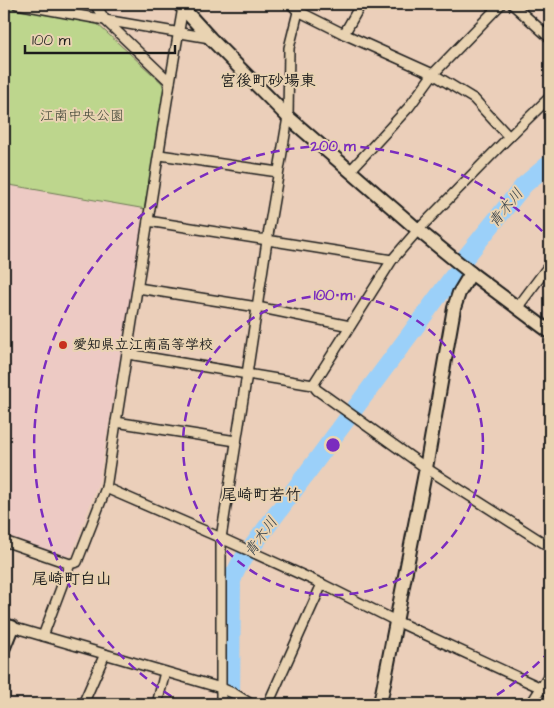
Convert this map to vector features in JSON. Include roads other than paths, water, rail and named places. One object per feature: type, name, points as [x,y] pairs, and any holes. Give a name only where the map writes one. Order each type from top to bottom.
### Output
[{"type":"street","points":[[17,4],[210,38]]},
{"type":"street","points":[[95,4],[105,20],[170,82]]},
{"type":"street","points":[[291,4],[344,34],[433,74],[474,99],[509,137]]},
{"type":"street","points":[[344,34],[361,4]]},
{"type":"street","points":[[350,171],[409,107],[433,74],[501,4]]},
{"type":"street","points":[[512,4],[550,38]]},
{"type":"street","points":[[4,542],[70,564],[77,562],[106,488],[179,33],[181,6]]},
{"type":"street","points":[[181,6],[288,117],[418,230],[471,273],[550,332]]},
{"type":"street","points":[[221,704],[223,689],[221,538],[266,241],[288,117],[289,48],[299,7]]},
{"type":"street","points":[[313,385],[392,260],[418,230],[550,98]]},
{"type":"street","points":[[160,154],[278,172]]},
{"type":"street","points":[[148,221],[392,260]]},
{"type":"street","points":[[517,308],[550,264]]},
{"type":"street","points":[[380,704],[426,468],[454,308],[459,293],[471,273]]},
{"type":"street","points":[[138,288],[257,307],[350,326]]},
{"type":"street","points":[[128,354],[313,385],[317,390],[426,468],[550,547]]},
{"type":"street","points":[[116,422],[236,441]]},
{"type":"street","points":[[106,488],[255,553],[550,692]]},
{"type":"street","points":[[43,636],[70,564]]},
{"type":"street","points":[[268,704],[322,584]]},
{"type":"street","points":[[4,647],[8,626],[223,689],[251,704]]},
{"type":"street","points":[[83,704],[105,654]]},
{"type":"street","points":[[156,704],[165,672]]},
{"type":"street","points":[[532,704],[550,674]]},
{"type":"waterway","name":"青木川","points":[[465,258],[524,185],[550,163]]},
{"type":"waterway","name":"青木川","points":[[231,704],[232,581],[240,563],[454,275]]},
{"type":"place","name":"愛知県立江南高等学校","points":[[63,345]]},
{"type":"district","name":"宮後町砂場東","points":[[268,81]]},
{"type":"district","name":"尾崎町若竹","points":[[261,495]]},
{"type":"district","name":"尾崎町白山","points":[[72,579]]},
{"type":"park label","name":"江南中央公園","points":[[82,116]]}]
